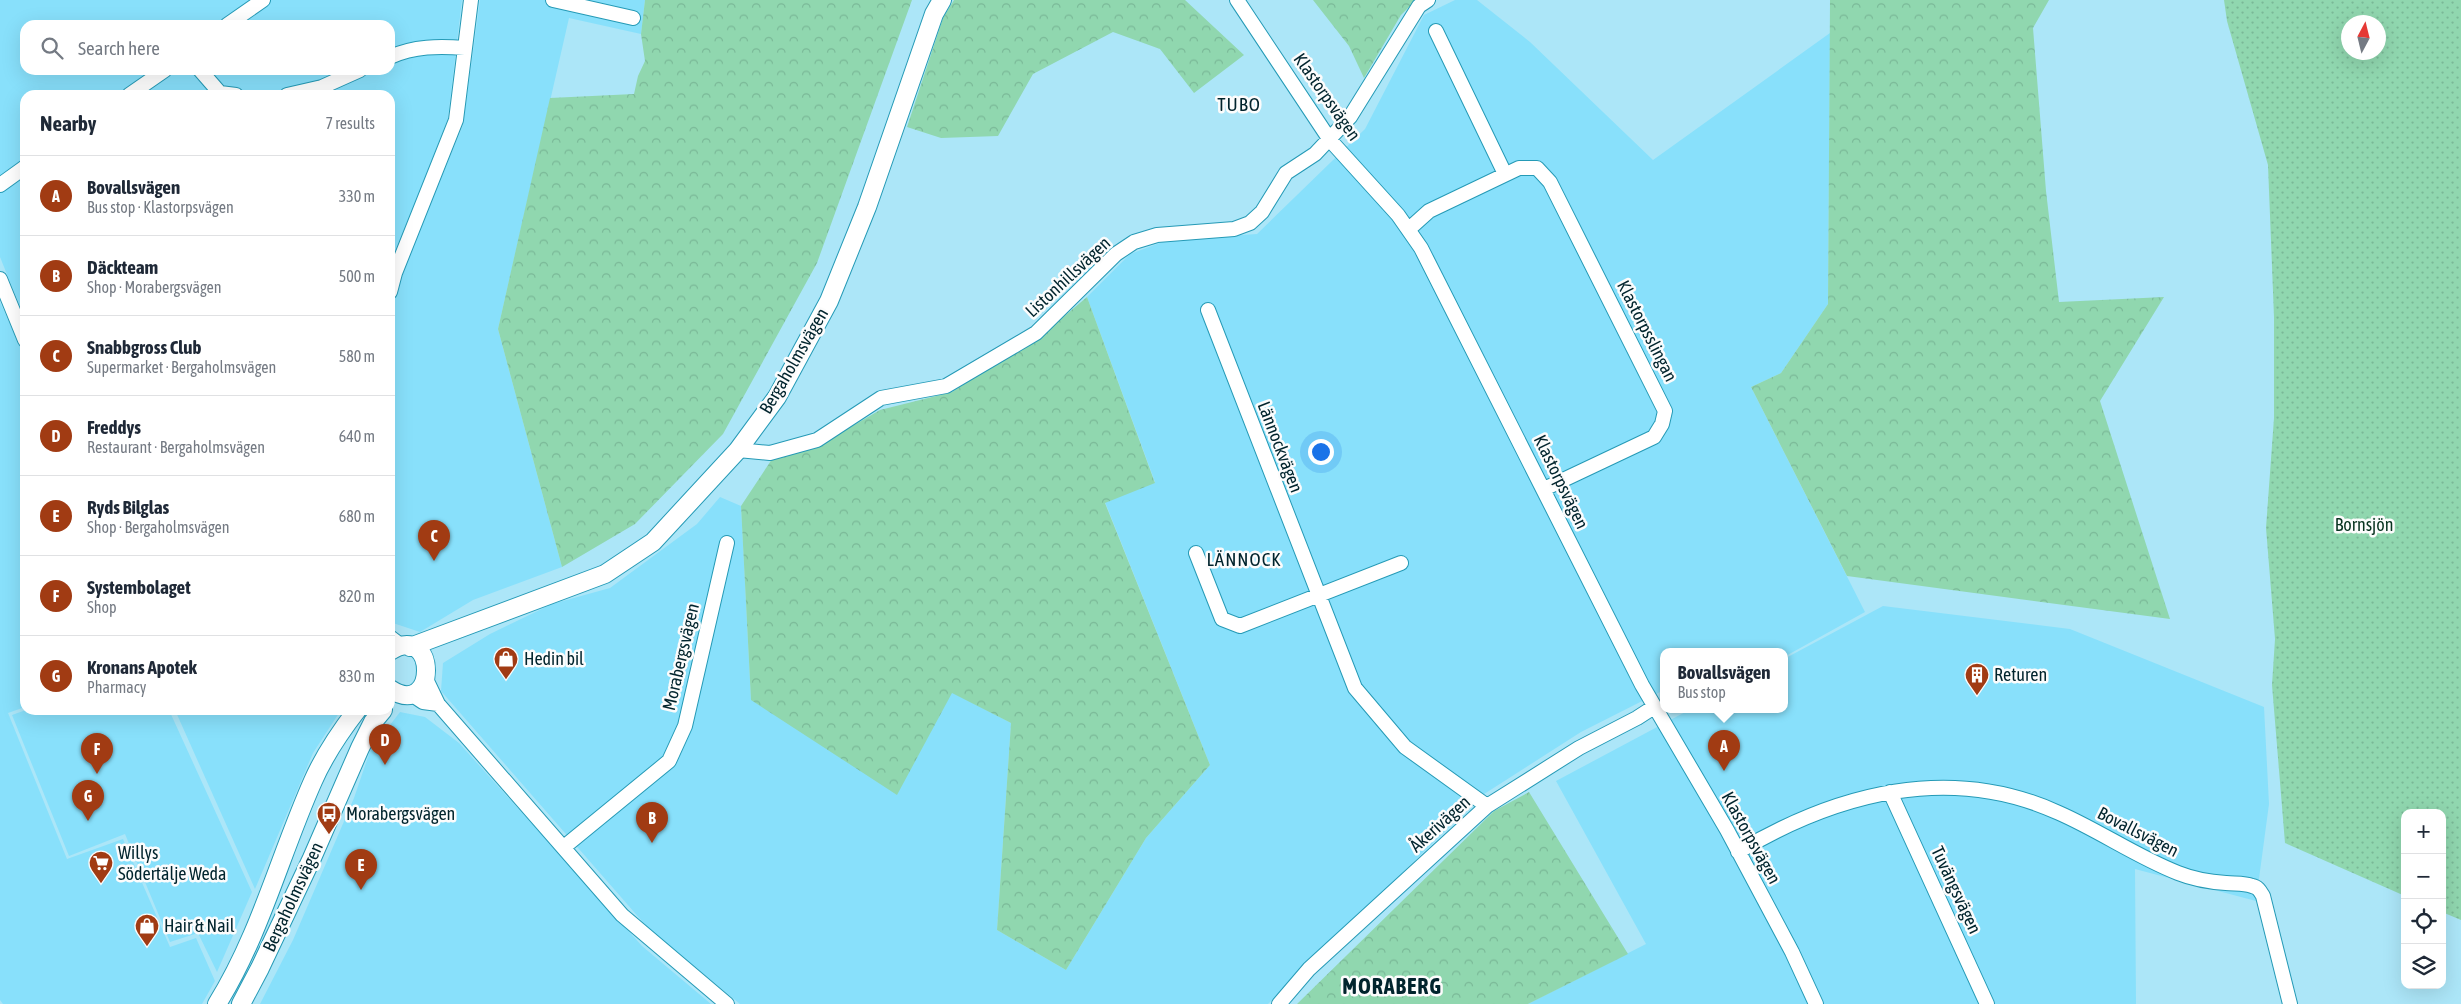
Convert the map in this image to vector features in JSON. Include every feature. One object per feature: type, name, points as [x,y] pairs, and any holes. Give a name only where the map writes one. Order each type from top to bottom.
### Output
[{"type":"main road","name":"Bergaholmsvägen","points":[[398,646],[481,622],[539,597],[605,574],[653,542],[738,450],[777,397],[829,301],[867,207],[934,14],[942,0]]},
{"type":"main road","name":"Bergaholmsvägen","points":[[399,695],[418,691],[435,652],[481,622]]},
{"type":"main road","points":[[398,646],[422,655],[427,674]]},
{"type":"main road","name":"Bergaholmsvägen","points":[[217,1004],[233,978],[251,937],[313,780],[337,737],[352,715]]},
{"type":"main road","name":"Bergaholmsvägen","points":[[241,1004],[312,858],[360,748],[373,722],[379,715]]},
{"type":"street","points":[[234,20],[262,0]]},
{"type":"street","points":[[395,273],[456,120],[471,0]]},
{"type":"street","points":[[553,0],[633,18]]},
{"type":"street","name":"Klastorpsvägen","points":[[1237,0],[1330,140],[1409,229],[1421,248],[1544,489],[1600,605],[1654,707],[1738,852],[1792,952],[1816,1004]]},
{"type":"street","name":"Listonhillsvägen","points":[[738,450],[770,453],[817,440],[881,398],[946,386],[1036,333],[1116,254],[1134,242],[1157,235],[1234,229],[1250,223],[1262,212],[1286,173],[1315,154],[1350,117],[1419,6],[1428,0]]},
{"type":"street","points":[[1436,31],[1506,174]]},
{"type":"street","points":[[395,55],[414,49],[442,46],[465,48]]},
{"type":"street","points":[[136,90],[158,75]]},
{"type":"street","points":[[204,75],[217,90]]},
{"type":"street","points":[[308,90],[322,87],[349,75]]},
{"type":"street","name":"Klastorpsslingan","points":[[1409,229],[1429,212],[1519,168],[1537,168],[1550,182],[1665,411],[1662,424],[1654,437],[1544,489]]},
{"type":"street","points":[[0,185],[20,171]]},
{"type":"street","points":[[0,279],[20,328]]},
{"type":"street","name":"Lännockvägen","points":[[1208,310],[1355,688],[1405,747],[1488,806]]},
{"type":"street","name":"Morabergsvägen","points":[[564,847],[669,761],[685,726],[727,543]]},
{"type":"street","points":[[1196,554],[1222,619],[1240,626],[1400,563]]},
{"type":"street","points":[[427,674],[438,704],[622,915],[726,1004]]},
{"type":"street","points":[[399,695],[438,704]]},
{"type":"street","name":"Åkerivägen","points":[[1279,1004],[1309,969],[1488,806],[1578,748],[1654,707]]},
{"type":"street","name":"Bovallsvägen","points":[[1738,852],[1797,821],[1868,796],[1912,788],[1957,788],[2014,797],[2059,813],[2179,873],[2215,882],[2252,885],[2257,888],[2263,896],[2290,1004]]},
{"type":"street","name":"Tuvängsvägen","points":[[1890,792],[1987,1004]]},
{"type":"shaded area","points":[[0,0],[462,0],[448,118],[395,256],[395,90],[20,90],[20,307],[0,257]]},
{"type":"shaded area","points":[[480,0],[645,0],[641,34],[569,18],[498,329],[562,567],[473,600],[420,632],[395,624],[395,297],[418,234],[463,125]]},
{"type":"shaded area","points":[[1455,0],[1477,0],[1530,42],[1653,160],[1830,33],[1828,304],[1781,373],[1751,387],[1865,612],[1788,655],[1788,648],[1660,648],[1660,692],[1581,732],[1481,796],[1268,1004],[740,1004],[648,928],[441,691],[443,663],[490,634],[552,604],[610,588],[697,524],[720,497],[741,506],[751,700],[952,692],[1011,723],[997,930],[1066,970],[1146,838],[1210,765],[1105,502],[1155,482],[1087,297],[1130,254],[1168,240],[1257,234],[1365,129],[1424,15]]},
{"type":"shaded area","points":[[0,302],[20,346],[20,709],[8,713],[67,859],[123,839],[170,947],[196,938],[215,981],[202,1004],[3,1004],[0,1000]]},
{"type":"shaded area","points":[[1883,606],[2070,629],[2264,707],[2269,804],[2256,901],[2135,869],[2136,1004],[1528,1004],[1646,944],[1556,781],[1683,713],[1788,713],[1788,657]]},
{"type":"shaded area","points":[[20,712],[20,715],[171,715],[252,892],[217,972],[198,933],[170,942],[125,834],[69,856],[12,715]]},
{"type":"shaded area","points":[[400,712],[425,717],[459,743],[642,946],[711,1004],[260,1004],[293,940],[354,798],[370,751]]},
{"type":"shaded area","points":[[177,715],[338,715],[313,753],[255,889]]},
{"type":"green space","points":[[645,0],[912,0],[817,263],[723,434],[635,524],[562,567],[498,329],[550,98],[634,94],[638,76],[645,61],[641,34]]},
{"type":"green space","points":[[954,0],[1185,0],[1244,55],[1194,93],[1160,49],[1113,32],[1033,74],[998,136],[941,138],[907,127],[943,18]]},
{"type":"green space","points":[[1313,0],[1416,0],[1401,15],[1364,78],[1349,46]]},
{"type":"green space","points":[[1830,0],[2049,0],[2033,28],[2046,191],[2059,302],[2164,297],[2100,401],[2170,619],[1847,576],[1751,387],[1781,373],[1828,304]]},
{"type":"green space","name":"Bornsjön","points":[[2224,0],[2461,0],[2461,920],[2446,914],[2446,809],[2401,809],[2401,894],[2285,843],[2272,685],[2275,639],[2266,528],[2274,418],[2274,317],[2268,165],[2227,21]]},
{"type":"green space","points":[[1087,297],[1155,483],[1105,503],[1210,765],[1146,838],[1066,970],[997,930],[1011,723],[952,693],[897,795],[751,700],[741,506],[772,459],[823,443],[880,410],[952,392],[1043,334]]},
{"type":"green space","points":[[1529,792],[1628,954],[1528,1004],[1297,1004],[1494,811]]},
{"type":"place","name":"Snabbgross Club","points":[[434,561]]},
{"type":"place","name":"Hedin bil","points":[[506,680]]},
{"type":"place","name":"Returen","points":[[1977,696]]},
{"type":"place","name":"Freddys","points":[[385,765]]},
{"type":"place","name":"Bovallsvägen","points":[[1724,771]]},
{"type":"place","name":"Systembolaget","points":[[97,774]]},
{"type":"place","name":"Kronans Apotek","points":[[88,821]]},
{"type":"place","name":"Morabergsvägen","points":[[329,835]]},
{"type":"place","name":"Däckteam","points":[[652,843]]},
{"type":"place","name":"Willys Södertälje Weda","points":[[101,884]]},
{"type":"place","name":"Ryds Bilglas","points":[[361,890]]},
{"type":"place","name":"Hair & Nail","points":[[147,947]]},
{"type":"district","name":"TUBO","points":[[1239,104]]},
{"type":"district","name":"LÄNNOCK","points":[[1244,559]]},
{"type":"district","name":"MORABERG","points":[[1392,986]]}]
